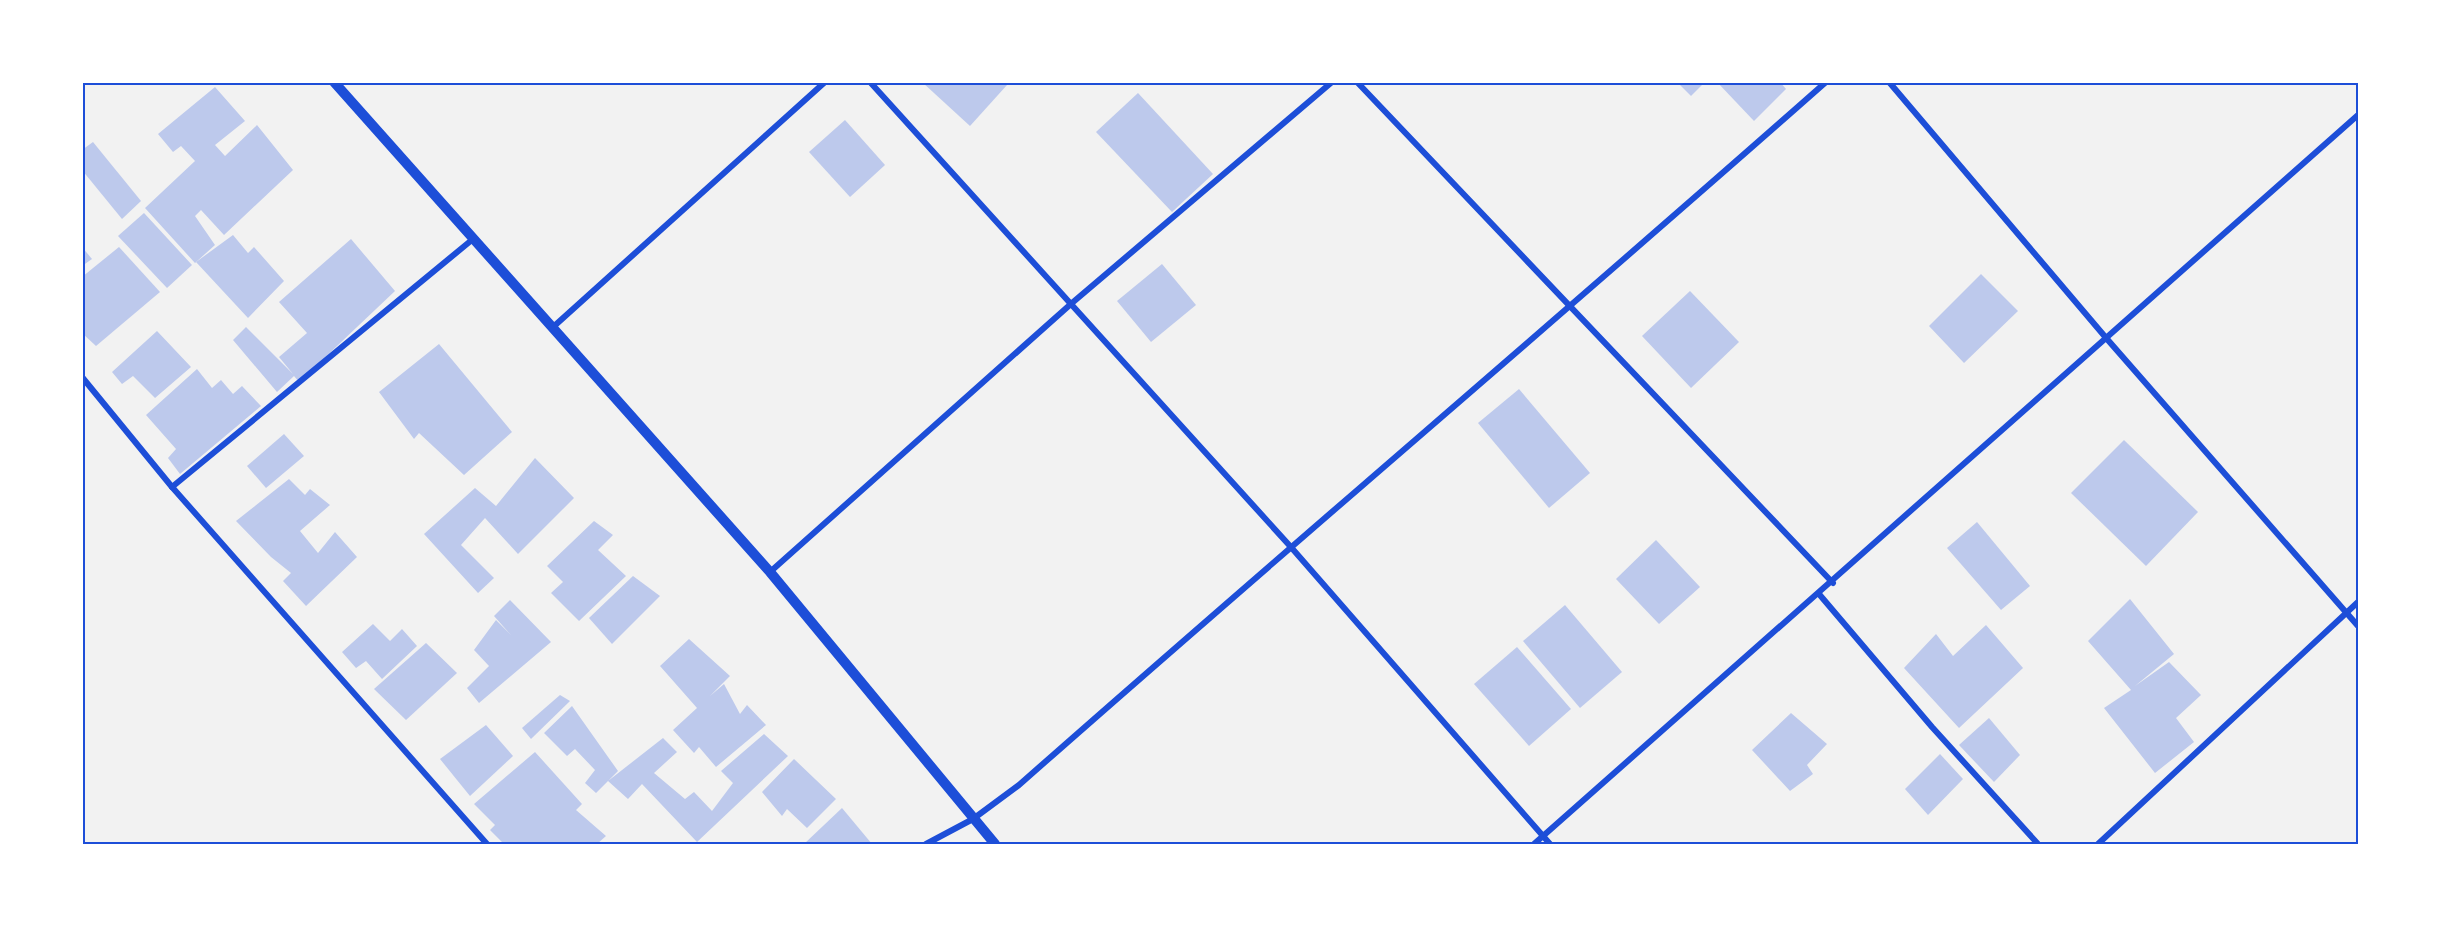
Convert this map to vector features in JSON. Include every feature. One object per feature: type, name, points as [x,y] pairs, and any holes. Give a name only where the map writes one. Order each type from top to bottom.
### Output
[{"type":"street","points":[[334,82],[770,572],[995,844]]},
{"type":"street","points":[[552,328],[825,82]]},
{"type":"street","points":[[870,82],[1290,546],[1550,844]]},
{"type":"street","points":[[770,572],[1072,303],[1332,82]]},
{"type":"street","points":[[1357,82],[1833,583]]},
{"type":"street","points":[[926,844],[973,819],[1018,785],[1290,546],[1571,307],[1826,82]]},
{"type":"street","points":[[1889,82],[2107,339],[2358,626]]},
{"type":"street","points":[[1534,844],[1833,583],[2358,115]]},
{"type":"street","points":[[172,486],[473,238]]},
{"type":"street","points":[[82,377],[172,486],[487,844]]},
{"type":"street","points":[[1820,594],[1932,727],[2038,844]]},
{"type":"street","points":[[2098,844],[2358,602]]},
{"type":"building","points":[[922,82],[1004,82],[1007,85],[970,126]]},
{"type":"building","points":[[1677,82],[1705,82],[1691,96]]},
{"type":"building","points":[[1717,82],[1780,82],[1786,89],[1754,121]]},
{"type":"building","points":[[215,87],[245,121],[215,145],[225,156],[257,125],[293,170],[224,235],[201,210],[195,216],[215,245],[195,263],[145,208],[195,161],[181,146],[173,152],[158,134]]},
{"type":"building","points":[[1138,93],[1213,174],[1172,212],[1096,132]]},
{"type":"building","points":[[845,120],[885,165],[850,197],[809,152]]},
{"type":"building","points":[[93,142],[141,201],[122,219],[82,170],[82,150]]},
{"type":"building","points":[[144,213],[192,265],[167,288],[118,236]]},
{"type":"building","points":[[233,235],[248,253],[254,247],[284,281],[248,318],[196,262]]},
{"type":"building","points":[[351,239],[395,291],[299,382],[294,376],[277,392],[233,340],[246,327],[293,374],[279,357],[307,333],[279,302]]},
{"type":"building","points":[[82,247],[92,259],[82,266]]},
{"type":"building","points":[[119,247],[160,292],[96,346],[82,333],[82,277]]},
{"type":"building","points":[[1162,264],[1196,305],[1151,342],[1117,301]]},
{"type":"building","points":[[1981,274],[2018,311],[1964,363],[1929,326]]},
{"type":"building","points":[[1690,291],[1739,342],[1691,388],[1642,336]]},
{"type":"building","points":[[157,331],[191,367],[155,398],[133,376],[122,384],[112,372]]},
{"type":"building","points":[[439,344],[512,432],[464,475],[419,433],[414,439],[379,392]]},
{"type":"building","points":[[197,369],[212,388],[221,380],[233,394],[242,386],[261,406],[180,474],[168,458],[176,449],[146,415]]},
{"type":"building","points":[[1519,389],[1590,473],[1549,508],[1478,423]]},
{"type":"building","points":[[284,434],[304,456],[266,488],[247,466]]},
{"type":"building","points":[[2124,440],[2198,512],[2146,566],[2071,493]]},
{"type":"building","points":[[535,458],[574,498],[518,554],[485,518],[461,545],[494,578],[478,593],[424,534],[475,488],[496,506]]},
{"type":"building","points":[[289,479],[305,495],[310,489],[330,505],[300,531],[318,553],[335,532],[357,557],[306,606],[283,581],[291,573],[271,557],[236,521]]},
{"type":"building","points":[[594,521],[613,535],[598,550],[626,576],[579,621],[551,593],[563,582],[547,566]]},
{"type":"building","points":[[1977,522],[2030,586],[2001,610],[1947,548]]},
{"type":"building","points":[[1656,540],[1700,587],[1659,624],[1616,579]]},
{"type":"building","points":[[633,576],[660,596],[612,644],[589,618]]},
{"type":"building","points":[[2130,599],[2174,654],[2135,686],[2169,662],[2201,695],[2176,718],[2194,742],[2155,773],[2104,708],[2131,690],[2088,641]]},
{"type":"building","points":[[510,600],[551,642],[479,703],[467,688],[489,666],[474,650],[496,620],[511,635],[494,616]]},
{"type":"building","points":[[1565,605],[1622,672],[1580,708],[1523,641]]},
{"type":"building","points":[[373,624],[390,641],[402,629],[417,646],[382,679],[366,661],[356,668],[342,652]]},
{"type":"building","points":[[1986,625],[2023,668],[1959,728],[1904,668],[1936,634],[1953,656]]},
{"type":"building","points":[[689,639],[730,676],[710,696],[724,684],[740,714],[747,705],[766,725],[716,767],[699,747],[694,753],[673,730],[697,708],[660,666]]},
{"type":"building","points":[[426,643],[457,673],[406,720],[374,689]]},
{"type":"building","points":[[1517,647],[1571,709],[1529,746],[1474,684]]},
{"type":"building","points":[[560,695],[570,701],[531,739],[522,728]]},
{"type":"building","points":[[572,706],[618,771],[596,793],[585,783],[595,770],[575,749],[567,756],[544,733]]},
{"type":"building","points":[[1791,713],[1827,744],[1807,765],[1813,774],[1790,791],[1752,750]]},
{"type":"building","points":[[1989,718],[2020,755],[1994,782],[1959,745]]},
{"type":"building","points":[[486,725],[513,756],[470,796],[440,759]]},
{"type":"building","points":[[764,734],[788,756],[697,842],[642,784],[628,799],[608,781],[663,738],[677,752],[654,773],[685,799],[694,792],[712,811],[733,783],[721,771]]},
{"type":"building","points":[[535,752],[582,804],[576,810],[606,836],[597,844],[504,844],[490,830],[495,825],[474,804]]},
{"type":"building","points":[[1940,754],[1963,779],[1928,815],[1905,789]]},
{"type":"building","points":[[794,759],[836,799],[807,828],[787,809],[782,816],[762,792]]},
{"type":"building","points":[[842,808],[872,844],[804,844]]}]
